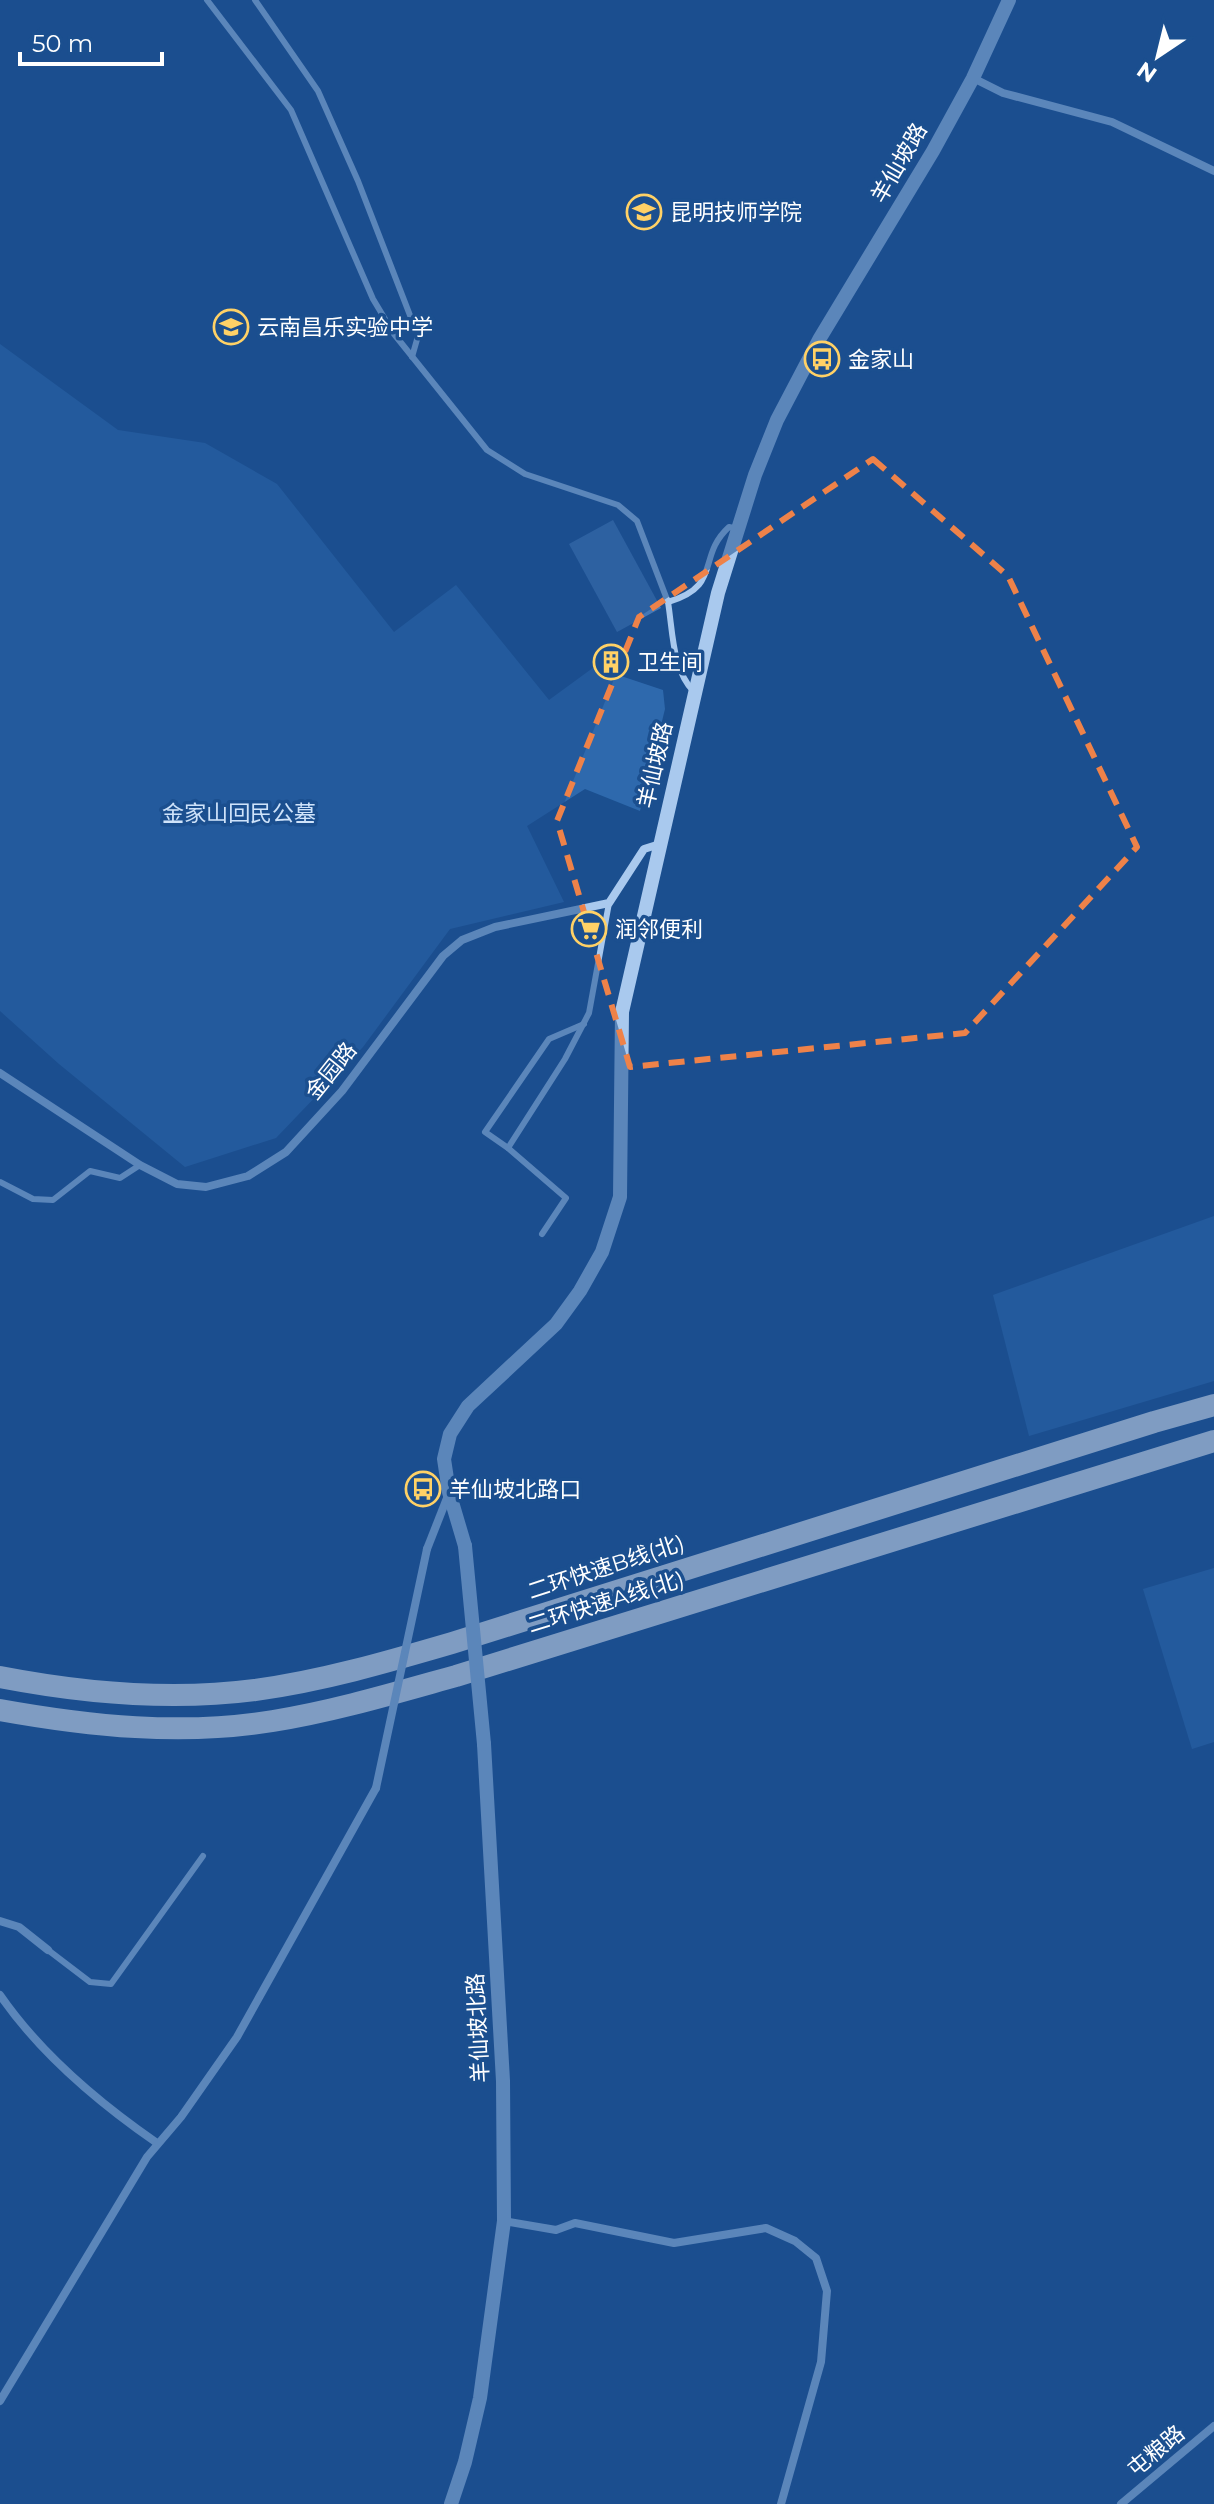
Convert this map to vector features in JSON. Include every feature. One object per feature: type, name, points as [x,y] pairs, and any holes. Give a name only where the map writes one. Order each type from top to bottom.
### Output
[{"type":"highway","name":"二环快速B线(北)","points":[[0,1677],[106,1692],[168,1695],[256,1690],[346,1673],[452,1643],[1214,1405]]},
{"type":"highway","name":"二环快速A线(北)","points":[[0,1710],[112,1726],[171,1728],[270,1722],[349,1706],[456,1676],[1214,1441]]},
{"type":"street","name":"羊仙坡路","points":[[465,1546],[449,1492],[444,1459],[450,1434],[468,1406],[556,1324],[580,1291],[602,1252],[620,1197],[622,1012],[718,593],[755,475],[784,406],[820,338],[973,78],[1007,1]]},
{"type":"street","points":[[973,78],[1003,93],[1112,122],[1214,171]]},
{"type":"street","points":[[609,903],[644,849],[660,844]]},
{"type":"street","name":"金园路","points":[[0,1073],[140,1165],[177,1184],[206,1187],[248,1176],[286,1152],[342,1091],[443,956],[462,940],[495,927],[609,903]]},
{"type":"street","points":[[0,2401],[157,2143],[181,2117],[237,2037],[376,1788],[427,1549],[449,1492]]},
{"type":"street","name":"羊仙坡北路","points":[[451,2504],[465,2462],[480,2398],[504,2221],[503,2081],[484,1744],[465,1546]]},
{"type":"street","points":[[0,1921],[19,1927],[48,1950]]},
{"type":"street","points":[[0,1995],[62,2065],[122,2119],[157,2143]]},
{"type":"street","points":[[504,2221],[556,2230],[575,2223],[674,2243],[766,2228],[795,2241],[816,2258],[827,2291],[821,2362],[781,2504]]},
{"type":"street","name":"屯粮路","points":[[1121,2504],[1214,2426]]},
{"type":"lane","points":[[207,0],[291,110],[373,299],[394,334],[487,450],[525,474],[618,505],[637,521],[668,602],[678,666],[684,682],[695,693]]},
{"type":"lane","points":[[255,0],[318,91],[358,181],[418,336],[412,357]]},
{"type":"lane","points":[[668,602],[691,594],[701,584],[718,537],[729,527],[738,529]]},
{"type":"lane","points":[[508,1148],[565,1059],[589,1013],[609,903]]},
{"type":"lane","points":[[542,1234],[566,1198],[485,1132],[549,1039],[584,1024]]},
{"type":"lane","points":[[0,1182],[33,1199],[53,1200],[90,1171],[120,1178],[140,1165]]},
{"type":"lane","points":[[48,1950],[90,1982],[111,1984],[203,1856]]},
{"type":"highlighted area","points":[[873,459],[1008,576],[1137,847],[965,1033],[630,1067],[557,821],[639,617]]},
{"type":"green space","name":"金家山回民公墓","points":[[0,344],[118,430],[205,443],[277,484],[394,632],[456,585],[549,700],[601,662],[615,674],[663,690],[665,709],[640,811],[585,789],[527,826],[564,902],[450,929],[363,1047],[276,1138],[185,1167],[59,1064],[0,1011]]},
{"type":"green space","points":[[1214,1216],[1214,1381],[1029,1436],[993,1295]]},
{"type":"green space","points":[[1214,1568],[1214,1742],[1192,1749],[1143,1589]]},
{"type":"building","points":[[613,520],[661,608],[617,632],[569,544]]},
{"type":"building","name":"卫生间","points":[[612,649],[624,659],[611,675],[599,665]]},
{"type":"place","name":"昆明技师学院","points":[[644,212]]},
{"type":"place","name":"云南昌乐实验中学","points":[[231,327]]},
{"type":"place","name":"金家山","points":[[822,359]]},
{"type":"place","name":"卫生间","points":[[611,662]]},
{"type":"place","name":"润邻便利","points":[[589,929]]},
{"type":"place","name":"羊仙坡北路口","points":[[423,1489]]}]
